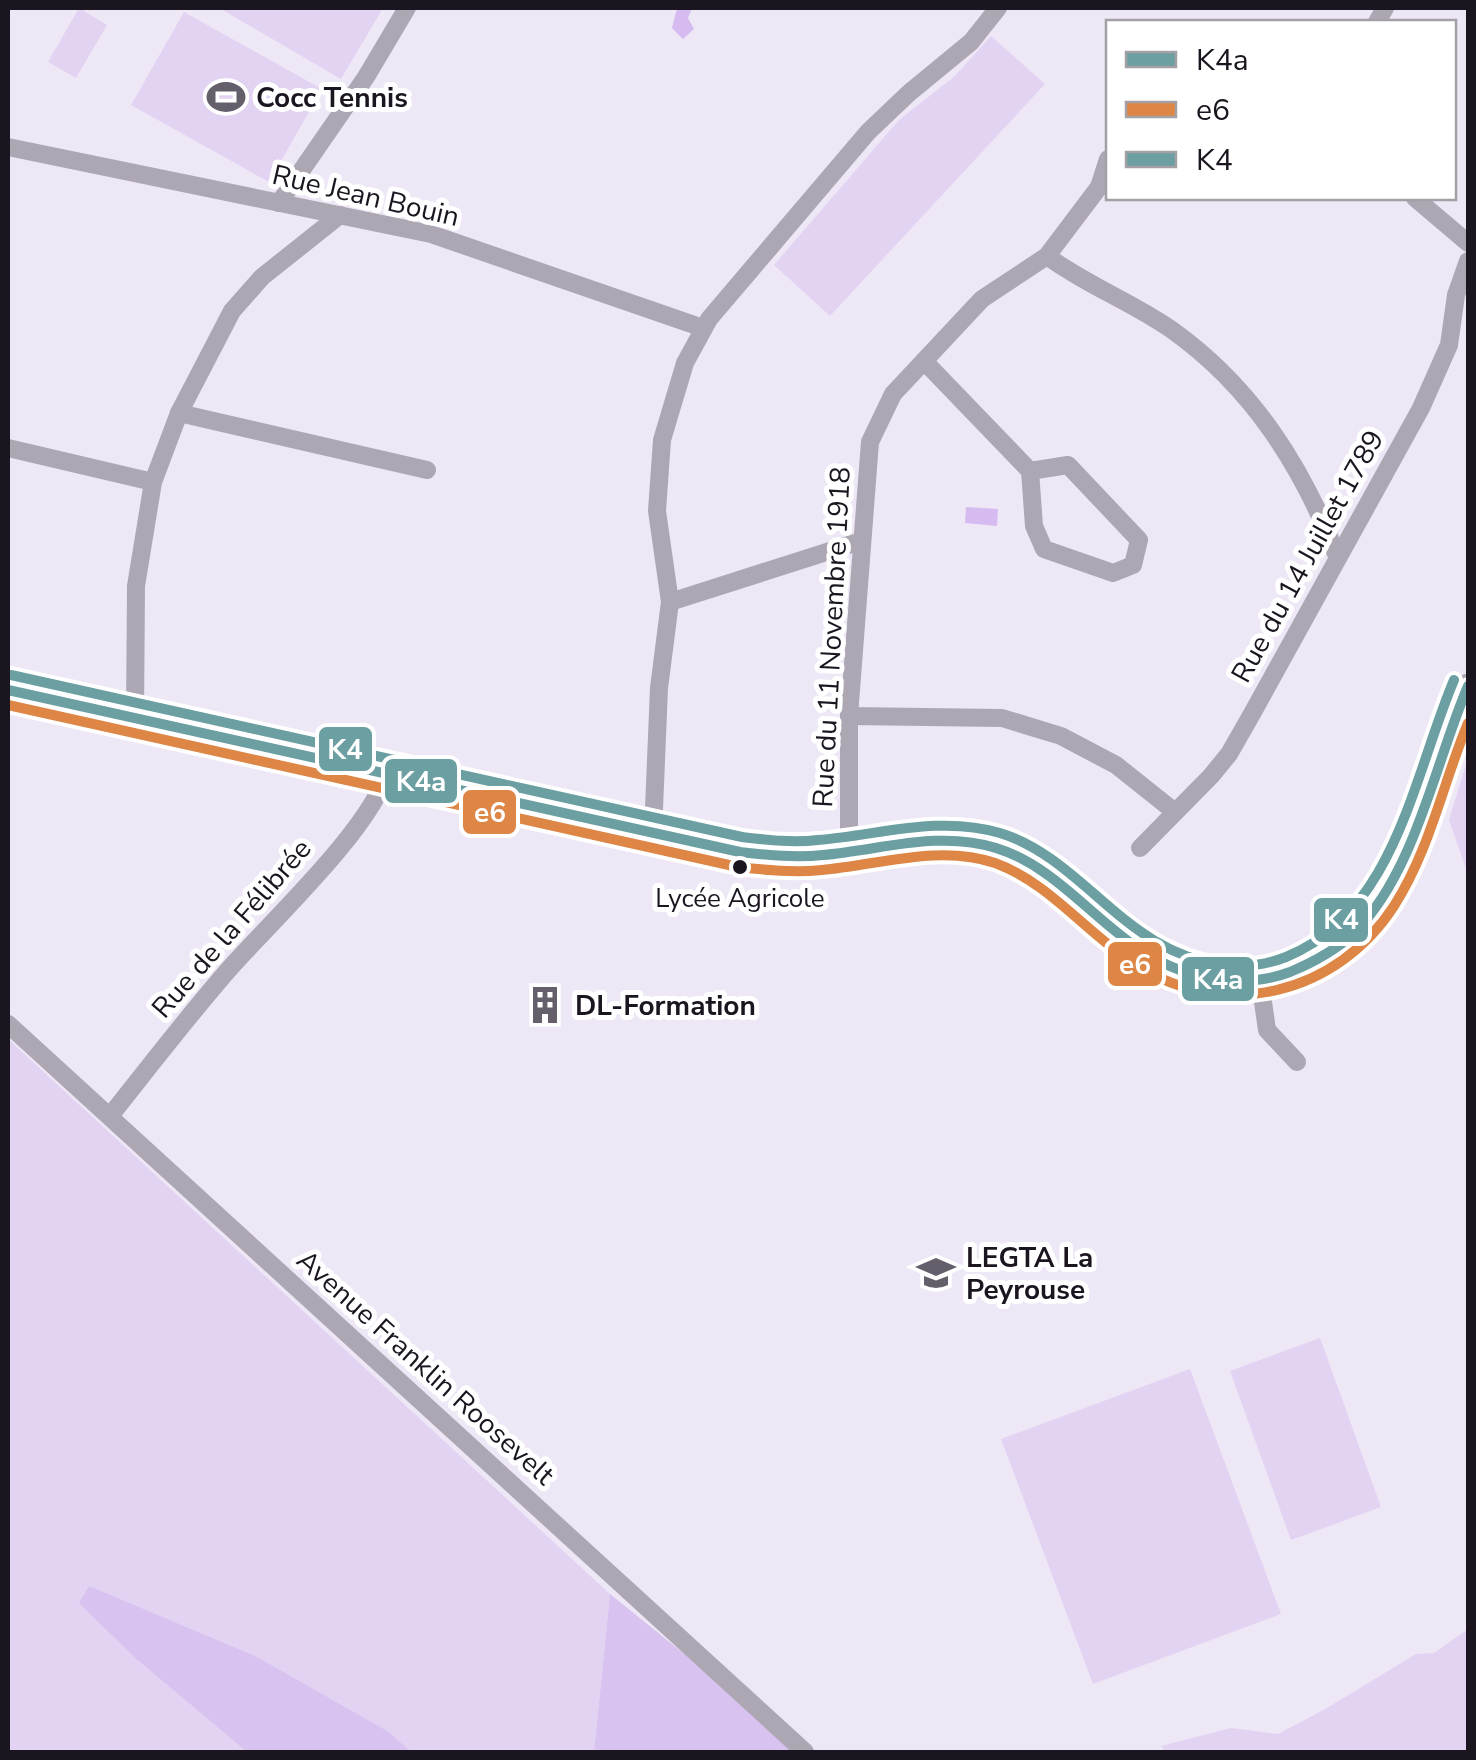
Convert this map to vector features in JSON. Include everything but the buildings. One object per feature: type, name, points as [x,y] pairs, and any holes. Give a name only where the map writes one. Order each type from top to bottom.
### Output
[{"type":"main road","points":[[8,690],[740,852],[784,856],[850,852],[937,839],[976,842],[1002,850],[1064,889],[1162,962],[1211,980],[1260,980],[1318,960],[1362,926],[1384,896],[1404,856],[1451,721],[1468,686]]},
{"type":"street","points":[[279,203],[366,77],[407,8]]},
{"type":"street","points":[[652,833],[659,688],[670,602],[657,511],[662,440],[686,363],[703,328],[868,132],[971,42],[998,8]]},
{"type":"street","name":"Rue Jean Bouin","points":[[8,147],[431,234],[703,328]]},
{"type":"street","name":"Rue du 11 Novembre 1918","points":[[850,852],[849,716],[870,442],[893,394],[982,298],[1047,256],[1099,187],[1106,166]]},
{"type":"street","points":[[1417,200],[1468,243]]},
{"type":"street","points":[[135,718],[136,586],[153,482],[179,412],[232,312],[262,276],[340,215]]},
{"type":"street","points":[[1047,256],[1172,330],[1218,366],[1249,399],[1290,456],[1318,507],[1337,556]]},
{"type":"street","name":"Rue du 14 Juillet 1789","points":[[1140,848],[1228,754],[1420,408],[1449,346],[1456,295],[1468,261]]},
{"type":"street","points":[[924,361],[1030,471],[1034,526],[1044,548],[1113,573],[1133,564],[1139,540],[1068,465],[1030,471]]},
{"type":"street","points":[[179,412],[427,470]]},
{"type":"street","points":[[8,448],[153,482]]},
{"type":"street","points":[[670,602],[861,541]]},
{"type":"street","points":[[849,716],[1002,718],[1061,736],[1116,765],[1175,812]]},
{"type":"street","name":"Rue de la Félibrée","points":[[110,1116],[232,967],[369,810],[386,772]]},
{"type":"street","points":[[1260,980],[1267,1030],[1297,1062]]},
{"type":"street","name":"Avenue Franklin Roosevelt","points":[[8,1024],[805,1752]]},
{"type":"shaded area","points":[[79,8],[107,25],[76,78],[48,62]]},
{"type":"shaded area","points":[[219,8],[383,8],[341,79]]},
{"type":"shaded area","points":[[677,8],[692,8],[688,18],[694,29],[683,39],[672,28]]},
{"type":"shaded area","points":[[184,12],[322,89],[269,182],[131,105]]},
{"type":"shaded area","points":[[991,36],[1045,84],[830,316],[774,265],[899,120],[955,76]]},
{"type":"shaded area","points":[[966,507],[998,509],[997,526],[965,523]]},
{"type":"shaded area","points":[[1468,758],[1468,874],[1449,820]]},
{"type":"shaded area","points":[[8,1039],[610,1594],[594,1752],[411,1752],[389,1732],[89,1586],[80,1603],[135,1658],[247,1752],[8,1752]]},
{"type":"shaded area","points":[[1320,1338],[1381,1507],[1291,1540],[1230,1371]]},
{"type":"shaded area","points":[[1190,1369],[1281,1614],[1093,1684],[1001,1439]]},
{"type":"shaded area","points":[[89,1586],[257,1657],[389,1732],[411,1752],[247,1752],[135,1658],[79,1603]]},
{"type":"shaded area","points":[[610,1594],[806,1752],[594,1752]]},
{"type":"shaded area","points":[[1468,1629],[1468,1752],[1165,1752],[1161,1746],[1231,1728],[1278,1734],[1416,1654],[1434,1653]]},
{"type":"transit line","name":"K4","points":[[11,675],[742,837],[809,841],[932,826],[1000,833],[1043,853],[1155,941],[1186,956],[1236,966],[1286,957],[1323,936],[1352,909],[1376,876],[1396,838],[1454,680]]},
{"type":"transit line","name":"K4a","points":[[8,690],[740,852],[813,856],[932,841],[975,843],[1017,856],[1037,867],[1126,940],[1161,962],[1197,975],[1234,981],[1272,977],[1316,960],[1354,933],[1375,908],[1393,880],[1422,816],[1468,686]]},
{"type":"transit line","name":"e6","points":[[8,705],[738,867],[812,871],[931,856],[974,858],[995,863],[1033,883],[1136,965],[1171,982],[1206,992],[1242,995],[1277,990],[1311,978],[1342,960],[1370,936],[1394,906],[1417,862],[1468,723]]},
{"type":"place","name":"Cocc Tennis","points":[[226,97]]},
{"type":"place","name":"Lycée Agricole","points":[[740,867]]},
{"type":"place","name":"DL-Formation","points":[[545,1005]]},
{"type":"place","name":"LEGTA La Peyrouse","points":[[936,1273]]}]
